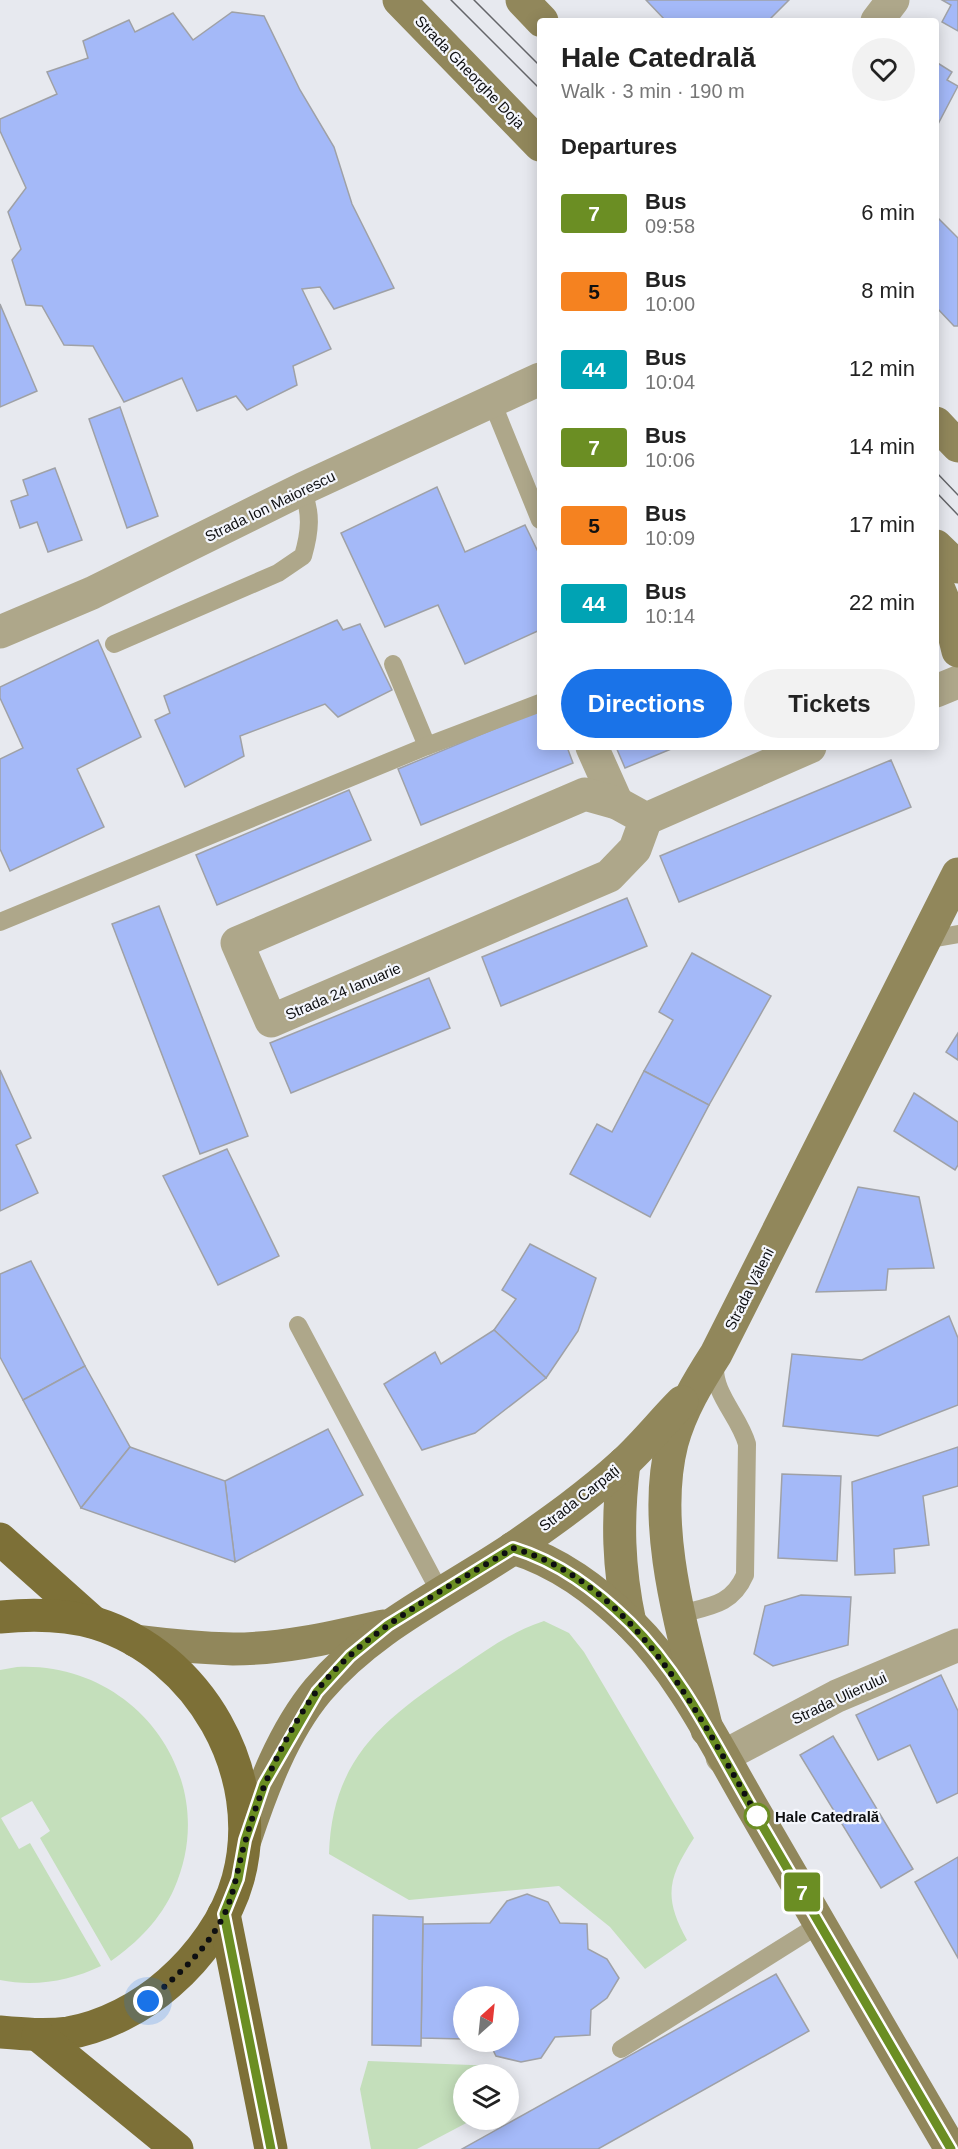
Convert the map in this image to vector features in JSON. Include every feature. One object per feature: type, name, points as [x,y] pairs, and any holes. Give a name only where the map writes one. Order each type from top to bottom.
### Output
[{"type":"main road","name":"Strada Gheorghe Doja","points":[[399,0],[537,142]]},
{"type":"main road","points":[[522,0],[539,18]]},
{"type":"main road","points":[[939,422],[958,424]]},
{"type":"main road","points":[[939,425],[958,446]]},
{"type":"main road","points":[[939,549],[958,567]]},
{"type":"main road","points":[[939,589],[949,614],[958,651]]},
{"type":"main road","name":"Strada Văleni","points":[[715,1743],[680,1614],[668,1541],[665,1508],[667,1471],[672,1443],[693,1389],[716,1354],[958,874]]},
{"type":"main road","points":[[926,940],[958,912]]},
{"type":"main road","name":"Strada Carpați","points":[[245,1840],[264,1784],[317,1692],[350,1656],[388,1625],[513,1548],[570,1508],[624,1463],[693,1389]]},
{"type":"main road","points":[[624,1463],[618,1511],[619,1540],[621,1577],[630,1623]]},
{"type":"main road","points":[[0,1539],[95,1623]]},
{"type":"main road","points":[[513,1548],[536,1555],[568,1571],[630,1623],[653,1650],[715,1743],[951,2149]]},
{"type":"main road","points":[[0,1616],[48,1614],[95,1623],[136,1641],[175,1669],[207,1704],[229,1747],[242,1792],[245,1840],[238,1879],[224,1914],[192,1963],[148,2001],[95,2025],[69,2033],[38,2035],[0,2032]]},
{"type":"main road","name":"Strada Carpați","points":[[136,1641],[185,1647],[235,1649],[311,1641],[388,1625]]},
{"type":"main road","points":[[224,1914],[271,2149]]},
{"type":"main road","points":[[38,2035],[177,2149]]},
{"type":"street","points":[[879,18],[893,0]]},
{"type":"street","name":"Strada Ion Maiorescu","points":[[0,633],[92,592],[302,489],[537,380]]},
{"type":"street","points":[[939,690],[958,682]]},
{"type":"street","points":[[593,750],[617,803]]},
{"type":"street","points":[[646,819],[803,750]]},
{"type":"street","name":"Strada 24 Ianuarie","points":[[585,794],[617,803],[646,819],[635,849],[609,876],[271,1022],[237,943],[585,794]]},
{"type":"street","name":"Strada Ulierului","points":[[715,1743],[837,1696],[958,1645]]},
{"type":"lane","points":[[492,402],[537,513]]},
{"type":"lane","points":[[114,644],[278,573],[303,556],[310,531],[309,506],[302,489]]},
{"type":"lane","points":[[393,664],[427,746]]},
{"type":"lane","points":[[0,922],[427,746],[537,704]]},
{"type":"lane","points":[[926,940],[958,934]]},
{"type":"lane","points":[[298,1325],[441,1594]]},
{"type":"lane","points":[[680,1614],[730,1598],[738,1591],[745,1575],[747,1444],[742,1428],[717,1384],[714,1372],[716,1354]]},
{"type":"lane","points":[[621,2049],[820,1924]]},
{"type":"green space","points":[[544,1621],[569,1633],[584,1652],[694,1838],[679,1865],[672,1888],[674,1912],[687,1940],[645,1969],[610,1927],[559,1886],[409,1900],[329,1854],[332,1820],[340,1791],[352,1766],[386,1723],[433,1686],[480,1654],[521,1630]]},
{"type":"green space","points":[[17,1667],[60,1670],[99,1684],[132,1706],[158,1734],[177,1769],[187,1807],[186,1848],[174,1889],[162,1911],[147,1930],[111,1961],[40,1838],[50,1831],[32,1801],[1,1818],[19,1849],[30,1843],[101,1966],[77,1976],[39,1983],[0,1980],[0,1670]]},
{"type":"green space","points":[[368,2061],[453,2064],[453,2130],[417,2149],[371,2149],[360,2089]]},
{"type":"building","points":[[646,0],[789,0],[771,18],[663,18]]},
{"type":"building","points":[[942,0],[958,0],[958,31],[942,22],[951,5]]},
{"type":"building","points":[[232,12],[264,16],[300,90],[334,147],[352,204],[394,288],[334,309],[320,287],[302,289],[331,349],[293,366],[297,385],[247,410],[236,396],[197,411],[182,378],[124,402],[93,346],[64,345],[42,306],[26,305],[12,260],[21,249],[8,212],[26,188],[0,131],[0,119],[57,94],[47,72],[88,58],[83,41],[129,20],[135,32],[173,13],[193,40]]},
{"type":"building","points":[[939,64],[952,72],[947,80],[958,86],[939,122]]},
{"type":"building","points":[[939,219],[958,238],[958,326],[954,326],[939,310]]},
{"type":"building","points":[[0,304],[37,391],[0,407]]},
{"type":"building","points":[[120,407],[158,516],[127,528],[89,419]]},
{"type":"building","points":[[55,468],[82,540],[48,552],[37,522],[20,528],[11,501],[28,495],[23,480]]},
{"type":"building","points":[[437,487],[465,552],[525,525],[537,550],[537,631],[465,664],[438,605],[385,627],[341,533]]},
{"type":"building","points":[[337,620],[343,630],[360,624],[392,690],[338,717],[325,704],[240,736],[244,756],[185,787],[155,720],[170,713],[164,696]]},
{"type":"building","points":[[98,640],[141,737],[77,769],[104,827],[10,871],[0,849],[0,759],[23,748],[0,698],[0,687]]},
{"type":"building","points":[[537,711],[537,750],[568,750],[573,763],[421,825],[398,769]]},
{"type":"building","points":[[617,750],[669,750],[625,768]]},
{"type":"building","points":[[891,760],[911,807],[679,902],[660,856]]},
{"type":"building","points":[[349,790],[371,840],[217,905],[196,855]]},
{"type":"building","points":[[627,898],[647,946],[501,1006],[482,957]]},
{"type":"building","points":[[159,906],[248,1136],[200,1154],[112,924]]},
{"type":"building","points":[[692,953],[771,996],[709,1105],[644,1071],[673,1020],[659,1012]]},
{"type":"building","points":[[429,978],[450,1028],[291,1093],[270,1043]]},
{"type":"building","points":[[958,1033],[958,1060],[946,1052]]},
{"type":"building","points":[[0,1070],[31,1138],[16,1145],[38,1193],[0,1211]]},
{"type":"building","points":[[644,1071],[709,1105],[650,1217],[570,1174],[597,1124],[612,1132]]},
{"type":"building","points":[[914,1093],[958,1122],[958,1165],[955,1170],[894,1131]]},
{"type":"building","points":[[227,1149],[279,1256],[218,1285],[163,1176]]},
{"type":"building","points":[[858,1187],[919,1197],[934,1268],[888,1269],[886,1290],[816,1292]]},
{"type":"building","points":[[530,1244],[596,1278],[578,1331],[546,1378],[494,1330],[516,1299],[502,1290]]},
{"type":"building","points":[[31,1261],[85,1366],[23,1400],[0,1357],[0,1274]]},
{"type":"building","points":[[949,1316],[958,1338],[958,1405],[878,1436],[783,1426],[792,1354],[862,1360]]},
{"type":"building","points":[[494,1330],[546,1378],[475,1433],[422,1450],[384,1384],[435,1352],[441,1364]]},
{"type":"building","points":[[85,1366],[130,1447],[81,1508],[23,1400]]},
{"type":"building","points":[[328,1429],[363,1495],[235,1562],[225,1481]]},
{"type":"building","points":[[130,1447],[225,1481],[235,1562],[81,1508]]},
{"type":"building","points":[[958,1447],[958,1486],[923,1496],[929,1545],[894,1549],[895,1573],[855,1575],[852,1482]]},
{"type":"building","points":[[782,1474],[841,1476],[837,1561],[778,1558]]},
{"type":"building","points":[[801,1595],[851,1597],[848,1645],[773,1666],[754,1654],[765,1606]]},
{"type":"building","points":[[941,1675],[958,1711],[958,1793],[937,1803],[910,1745],[878,1760],[856,1715]]},
{"type":"building","points":[[833,1736],[913,1869],[881,1888],[800,1755]]},
{"type":"building","points":[[958,1857],[958,1958],[915,1882]]},
{"type":"building","points":[[527,1894],[548,1902],[560,1923],[587,1924],[588,1949],[607,1959],[619,1978],[607,1998],[591,2010],[590,2035],[555,2037],[541,2058],[521,2062],[496,2056],[494,2052],[519,2052],[519,1986],[453,1986],[453,2039],[421,2038],[423,1924],[490,1923],[507,1901]]},
{"type":"building","points":[[373,1915],[423,1917],[421,2046],[372,2045]]},
{"type":"building","points":[[776,1974],[809,2031],[598,2149],[462,2149],[496,2130],[519,2130],[519,2117]]},
{"type":"tram line","points":[[451,0],[537,86]]},
{"type":"tram line","points":[[474,0],[537,63]]},
{"type":"tram line","points":[[939,475],[958,495]]},
{"type":"tram line","points":[[939,495],[958,515]]},
{"type":"bus line","name":"7","points":[[271,2149],[224,1914],[238,1879],[245,1840],[264,1784],[293,1730],[317,1692],[350,1656],[388,1625],[513,1548],[536,1555],[568,1571],[630,1623],[680,1686],[951,2149]]},
{"type":"place","name":"Hale Catedrală","points":[[757,1816]]},
{"type":"route","points":[[148,2001],[192,1963],[224,1914],[238,1879],[245,1840],[264,1784],[293,1730],[317,1692],[350,1656],[388,1625],[513,1548],[536,1555],[568,1571],[630,1623],[680,1686],[762,1824],[757,1816]]}]
